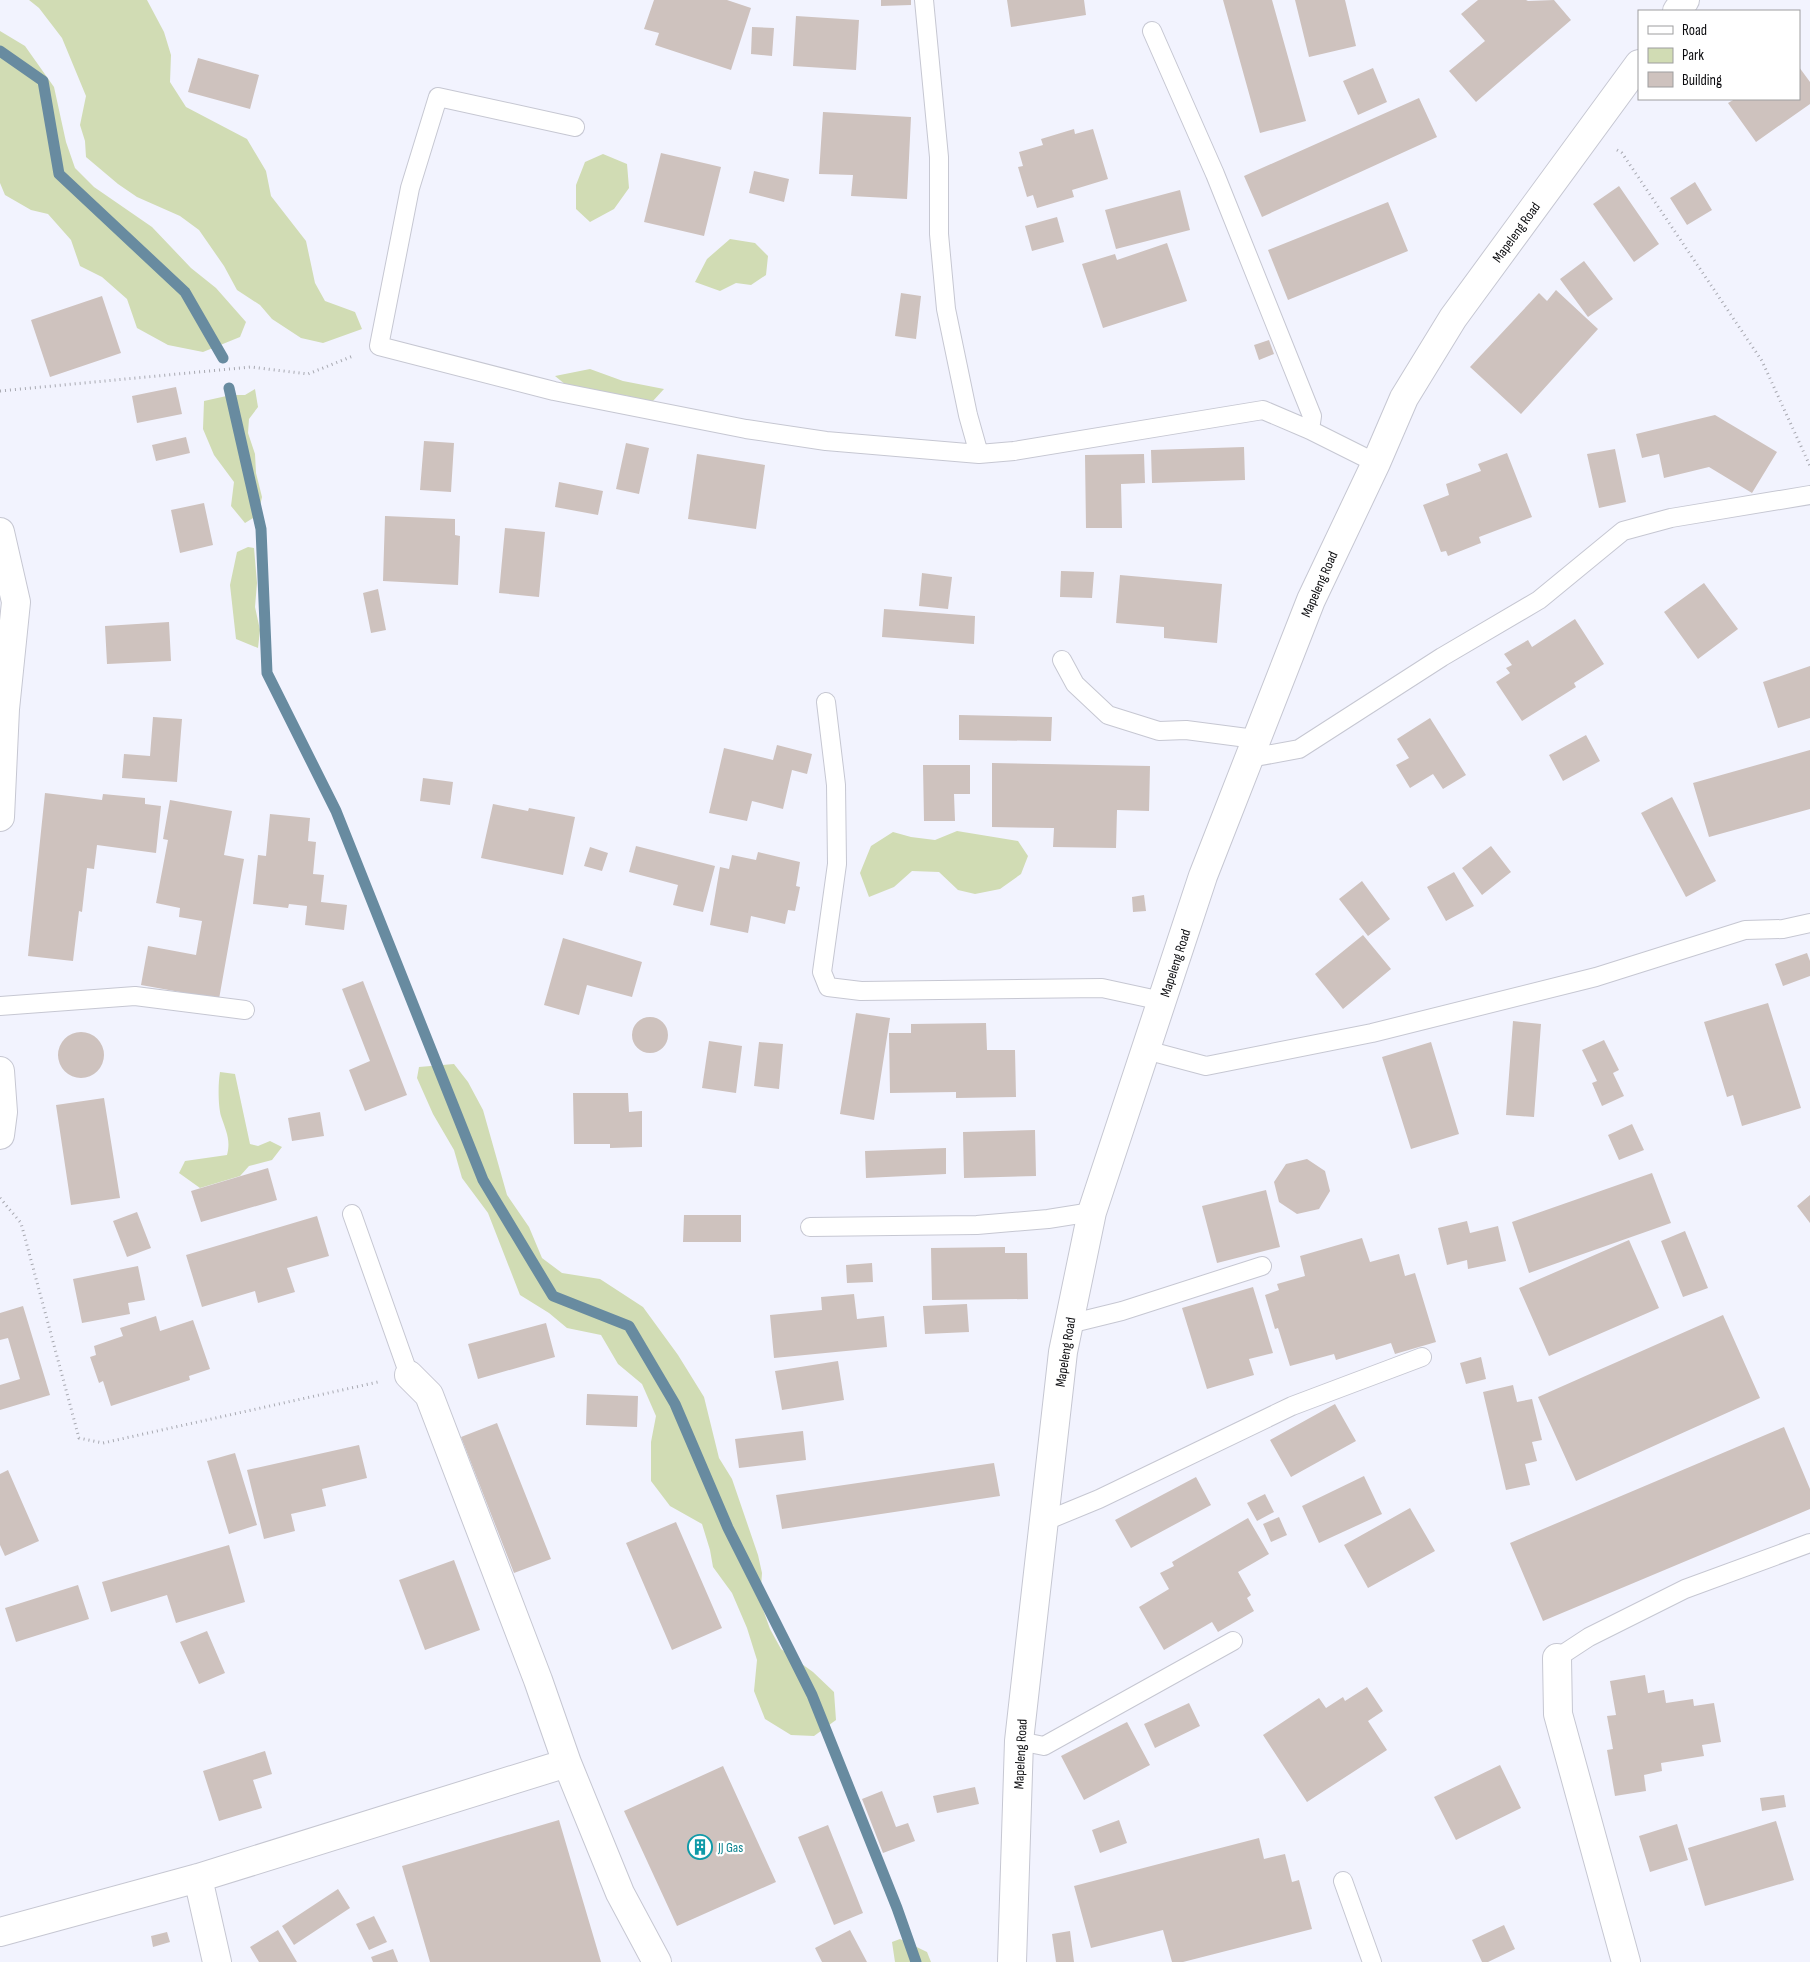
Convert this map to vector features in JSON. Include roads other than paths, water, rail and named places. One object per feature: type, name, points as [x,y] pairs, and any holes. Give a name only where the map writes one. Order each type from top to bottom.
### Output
[{"type":"street","points":[[1678,10],[1686,0]]},
{"type":"street","name":"Mapeleng Road","points":[[1012,1962],[1019,1741],[1063,1352],[1092,1212],[1203,876],[1310,600],[1376,462],[1404,398],[1453,318],[1638,65]]},
{"type":"street","points":[[0,532],[16,602],[5,709],[0,817]]},
{"type":"street","points":[[0,1071],[3,1112],[0,1135]]},
{"type":"street","points":[[408,1375],[429,1395],[538,1680],[567,1763],[620,1893],[657,1962]]},
{"type":"street","points":[[1557,1658],[1558,1714],[1626,1962]]},
{"type":"street","points":[[0,1932],[198,1878],[567,1763]]},
{"type":"street","points":[[198,1878],[217,1962]]},
{"type":"lane","points":[[924,0],[939,157],[939,234],[946,309],[968,415],[979,454]]},
{"type":"lane","points":[[1152,31],[1215,174],[1312,416],[1310,430]]},
{"type":"lane","points":[[575,128],[438,96],[410,188],[379,346],[554,391],[746,429],[826,441],[979,454],[1014,451],[1263,410],[1376,462]]},
{"type":"lane","points":[[1062,660],[1075,684],[1108,715],[1159,731],[1186,730],[1253,749],[1299,749],[1442,657],[1539,600],[1623,531],[1671,518],[1810,495]]},
{"type":"lane","points":[[826,702],[836,785],[837,844],[837,864],[822,972],[828,987],[861,991],[1102,988],[1162,1001]]},
{"type":"lane","points":[[1146,1050],[1206,1066],[1372,1033],[1596,977],[1745,930],[1783,929],[1810,923]]},
{"type":"lane","points":[[0,1006],[135,996],[245,1010]]},
{"type":"lane","points":[[810,1227],[977,1225],[1048,1219],[1092,1212]]},
{"type":"lane","points":[[352,1214],[408,1375]]},
{"type":"lane","points":[[1069,1324],[1122,1311],[1262,1266]]},
{"type":"lane","points":[[1043,1522],[1099,1499],[1292,1406],[1422,1357]]},
{"type":"lane","points":[[1557,1658],[1589,1637],[1686,1588],[1810,1543]]},
{"type":"lane","points":[[1019,1741],[1044,1746],[1233,1641]]},
{"type":"lane","points":[[1343,1881],[1372,1962]]},
{"type":"waterway","points":[[0,51],[43,81],[59,174],[185,292],[223,358]]},
{"type":"waterway","points":[[229,388],[261,529],[267,673],[336,811],[483,1180],[553,1296],[629,1326],[675,1404],[728,1528],[812,1695],[897,1908],[916,1962]]},
{"type":"place","name":"JJ Gas","points":[[700,1847]]}]
